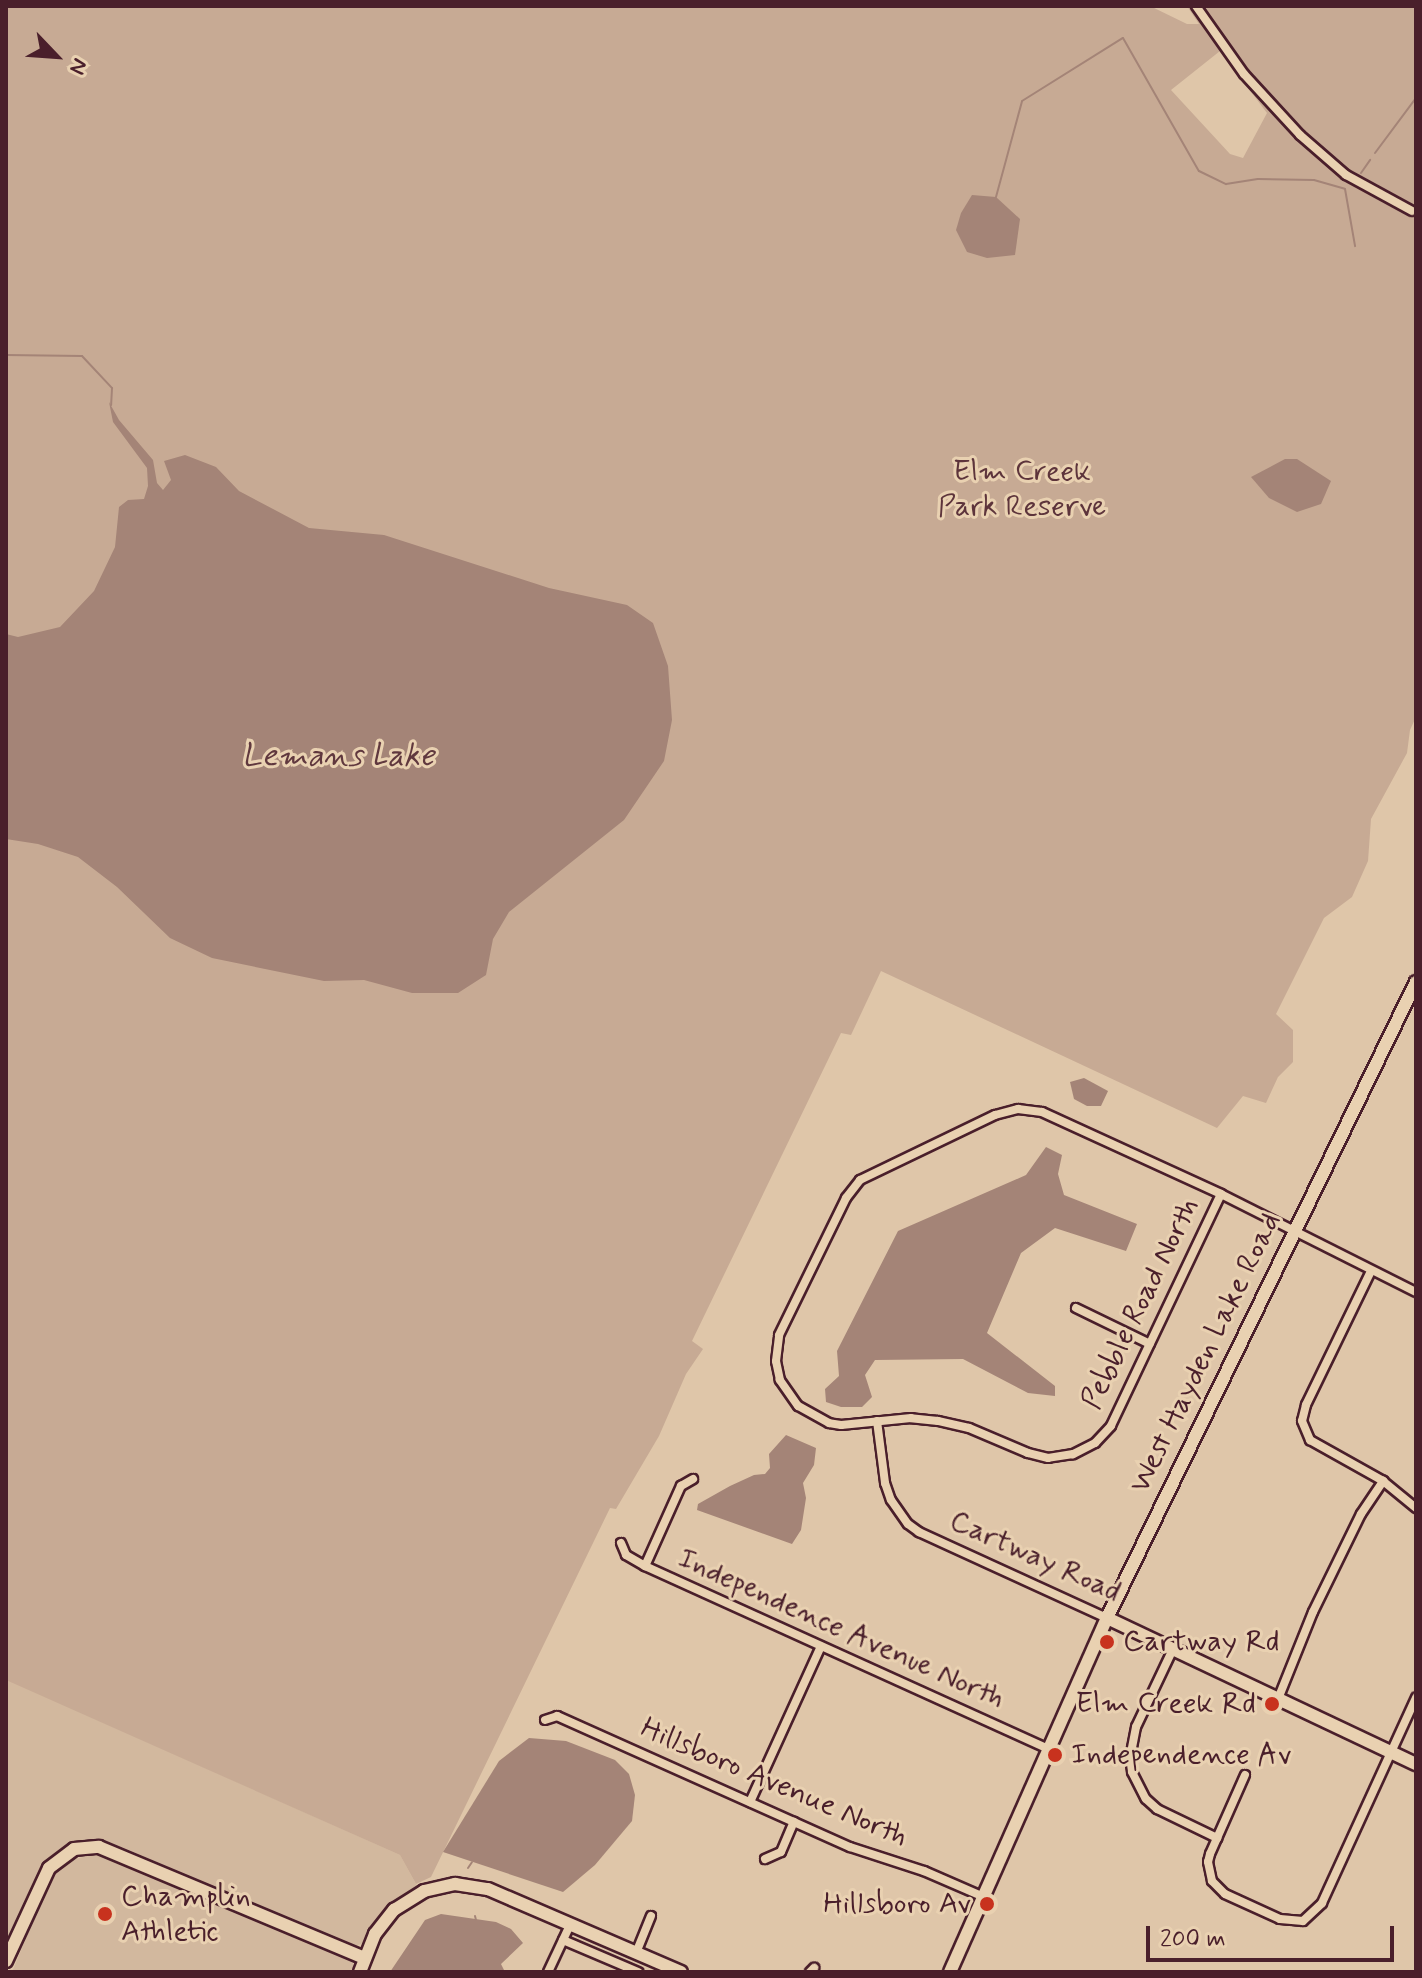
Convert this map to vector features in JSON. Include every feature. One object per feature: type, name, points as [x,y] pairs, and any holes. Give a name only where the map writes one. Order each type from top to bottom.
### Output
[{"type":"street","points":[[1196,6],[1244,74],[1300,135],[1353,180],[1412,211]]},
{"type":"street","name":"West Hayden Lake Road","points":[[950,1972],[1107,1618],[1416,982]]},
{"type":"street","name":"Pebble Road North","points":[[1221,1194],[1111,1426],[1095,1443],[1073,1454],[1048,1458],[1028,1453],[969,1428],[938,1421],[877,1421],[841,1425],[808,1413],[784,1389],[776,1361],[777,1342],[846,1198],[860,1180],[995,1115],[1018,1109],[1042,1112],[1221,1194],[1416,1292]]},
{"type":"street","points":[[1371,1271],[1306,1405],[1302,1421],[1310,1440],[1383,1481],[1416,1508]]},
{"type":"street","points":[[1076,1308],[1150,1344]]},
{"type":"street","name":"Cartway Road","points":[[877,1421],[885,1483],[891,1500],[908,1524],[1416,1764]]},
{"type":"street","points":[[645,1566],[681,1486],[693,1479]]},
{"type":"street","points":[[1278,1699],[1313,1612],[1361,1514],[1383,1481]]},
{"type":"street","name":"Independence Avenue North","points":[[621,1543],[626,1555],[645,1566],[1048,1749]]},
{"type":"street","points":[[750,1802],[821,1646]]},
{"type":"street","points":[[1173,1649],[1136,1727],[1130,1757],[1132,1772],[1146,1799],[1157,1809],[1217,1838]]},
{"type":"street","points":[[1245,1775],[1217,1838],[1208,1862],[1208,1872],[1217,1889],[1225,1894],[1288,1921],[1303,1921],[1322,1903],[1416,1698]]},
{"type":"street","name":"Hillsboro Avenue North","points":[[545,1720],[557,1716],[794,1822],[984,1897]]},
{"type":"street","points":[[765,1859],[781,1852],[794,1822]]},
{"type":"street","points":[[6,1961],[49,1868],[74,1849],[99,1847],[365,1958]]},
{"type":"street","points":[[360,1972],[375,1934],[394,1910],[414,1895],[440,1887],[465,1885],[488,1889],[681,1972]]},
{"type":"street","points":[[636,1953],[651,1916]]},
{"type":"street","points":[[548,1972],[570,1925]]},
{"type":"street","points":[[563,1940],[638,1972]]},
{"type":"shaded area","points":[[6,1608],[136,1737],[400,1855],[418,1888],[392,1903],[366,1942],[353,1947],[122,1847],[85,1841],[50,1858],[39,1872],[6,1947]]},
{"type":"shaded area","points":[[101,1853],[352,1960],[355,1972],[12,1972],[52,1876],[66,1861]]},
{"type":"green space","name":"Elm Creek Park Reserve","points":[[6,6],[1150,6],[1187,24],[1199,24],[1187,6],[1416,6],[1416,717],[1410,730],[1407,753],[1371,819],[1368,861],[1352,897],[1324,918],[1276,1014],[1293,1030],[1293,1062],[1278,1077],[1266,1103],[1243,1096],[1217,1128],[881,971],[851,1035],[841,1033],[692,1341],[703,1349],[686,1374],[659,1436],[616,1509],[610,1508],[431,1877],[416,1884],[400,1855],[6,1680]],"holes":[[[1220,51],[1267,113],[1243,158],[1230,154],[1171,90]]]},
{"type":"water","points":[[972,195],[996,197],[1020,219],[1015,255],[987,258],[967,252],[956,230],[961,213]]},
{"type":"water","name":"Lemans Lake","points":[[109,402],[119,420],[153,460],[157,483],[163,490],[171,480],[164,461],[185,455],[216,467],[239,491],[309,528],[384,535],[549,588],[627,605],[653,623],[668,666],[672,720],[664,761],[624,820],[509,912],[493,939],[486,975],[458,993],[412,993],[364,980],[324,981],[212,958],[170,938],[117,887],[78,857],[38,844],[6,839],[6,634],[18,637],[60,627],[94,591],[115,547],[119,507],[128,500],[144,499],[148,486],[147,468],[113,422]]},
{"type":"water","points":[[1285,459],[1297,459],[1331,481],[1321,504],[1297,512],[1269,498],[1251,477]]},
{"type":"water","points":[[1084,1078],[1108,1091],[1101,1106],[1087,1106],[1074,1099],[1070,1082]]},
{"type":"water","points":[[1046,1147],[1062,1155],[1058,1174],[1064,1195],[1137,1224],[1126,1251],[1055,1228],[1021,1253],[987,1333],[1055,1386],[1055,1396],[1028,1393],[963,1359],[875,1360],[865,1375],[872,1397],[862,1407],[841,1407],[826,1402],[825,1389],[839,1376],[837,1351],[898,1231],[1026,1175]]},
{"type":"water","points":[[786,1435],[816,1448],[814,1465],[803,1483],[806,1498],[801,1530],[792,1544],[697,1510],[698,1504],[730,1486],[754,1475],[765,1474],[770,1468],[769,1454]]},
{"type":"water","points":[[529,1738],[566,1741],[615,1760],[629,1774],[635,1795],[632,1821],[595,1865],[563,1892],[443,1852],[499,1761]]},
{"type":"water","points":[[441,1914],[496,1922],[511,1929],[523,1943],[501,1964],[505,1972],[390,1972],[425,1920]]},
{"type":"waterway","points":[[996,197],[1022,101],[1123,38],[1199,171],[1226,184],[1258,179],[1314,180],[1345,189],[1355,246]]},
{"type":"waterway","points":[[1375,153],[1416,98]]},
{"type":"waterway","points":[[1361,173],[1370,160]]},
{"type":"waterway","points":[[6,355],[82,356],[112,388],[111,405]]},
{"type":"waterway","points":[[468,1868],[472,1862]]},
{"type":"waterway","points":[[475,1916],[476,1920]]},
{"type":"place","name":"Cartway Rd","points":[[1107,1642]]},
{"type":"place","name":"Elm Creek Rd","points":[[1272,1704]]},
{"type":"place","name":"Independence Av","points":[[1055,1755]]},
{"type":"place","name":"Hillsboro Av","points":[[987,1904]]},
{"type":"place","name":"Champlin Athletic","points":[[105,1914]]}]
